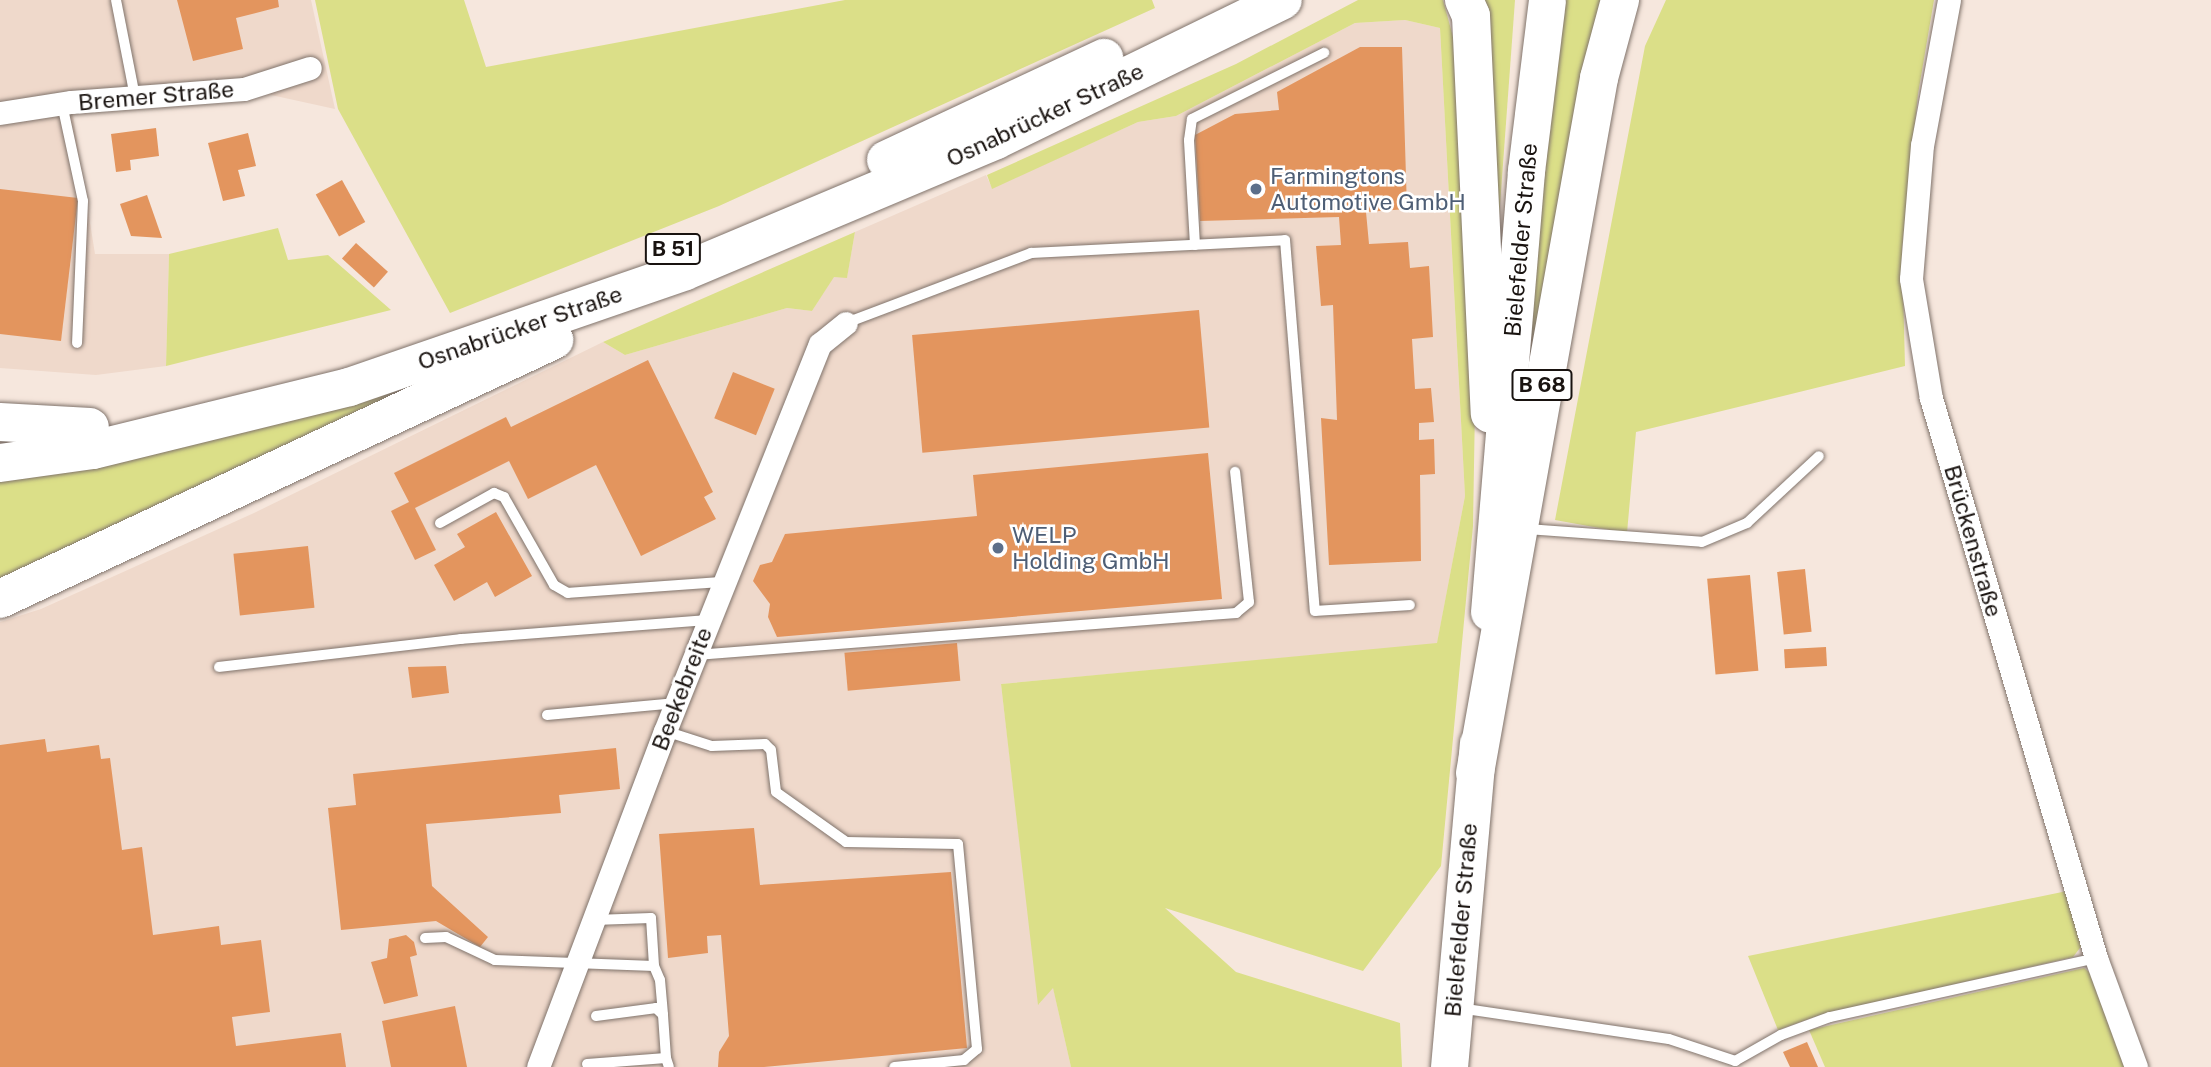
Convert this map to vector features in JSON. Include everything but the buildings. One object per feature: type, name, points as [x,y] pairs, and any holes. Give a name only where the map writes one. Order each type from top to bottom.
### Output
[{"type":"highway","name":"Osnabrücker Straße","points":[[0,443],[90,427],[266,387],[467,329],[801,197],[1230,0]]},
{"type":"highway","name":"Osnabrücker Straße","points":[[0,463],[93,450],[349,387],[685,271],[806,223],[996,140],[1283,0]]},
{"type":"highway","name":"B 68","points":[[1464,0],[1471,16],[1490,414]]},
{"type":"highway","name":"B 68","points":[[1475,773],[1599,78],[1620,0]]},
{"type":"highway","points":[[0,599],[806,223]]},
{"type":"highway","points":[[0,422],[90,427]]},
{"type":"main road","name":"Bielefelder Straße","points":[[1475,773],[1490,414],[1534,0]]},
{"type":"main road","name":"Bielefelder Straße","points":[[1449,1067],[1451,1007],[1475,773],[1526,171],[1547,0]]},
{"type":"street","name":"Brückenstraße","points":[[1949,0],[1922,145],[1911,279],[1931,398],[2096,958],[2136,1067]]},
{"type":"street","name":"Bremer Straße","points":[[0,113],[62,104],[244,89],[310,68]]},
{"type":"street","name":"Beekebreite","points":[[538,1067],[723,582],[821,344],[846,323]]},
{"type":"lane","points":[[116,0],[135,97]]},
{"type":"lane","points":[[1195,245],[1189,140],[1192,119],[1324,53]]},
{"type":"lane","points":[[62,104],[83,201],[77,343]]},
{"type":"lane","points":[[846,323],[1031,253],[1285,240],[1315,611],[1410,605]]},
{"type":"lane","points":[[1517,528],[1702,542],[1746,523],[1819,456]]},
{"type":"lane","points":[[695,655],[1236,613],[1249,602],[1235,472]]},
{"type":"lane","points":[[440,523],[494,493],[504,498],[554,585],[568,593],[723,582]]},
{"type":"lane","points":[[219,667],[461,639],[709,620]]},
{"type":"lane","points":[[547,715],[676,703]]},
{"type":"lane","points":[[665,731],[712,746],[765,744],[771,750],[776,792],[846,842],[958,844],[977,1049],[964,1060],[894,1067]]},
{"type":"lane","points":[[587,1064],[667,1062],[660,980],[654,965],[651,918],[594,920]]},
{"type":"lane","points":[[425,938],[446,937],[495,960],[654,965]]},
{"type":"lane","points":[[1451,1007],[1669,1039],[1735,1061],[1781,1035],[1830,1017],[2096,958]]},
{"type":"lane","points":[[596,1016],[656,1008],[663,1015]]},
{"type":"shaded area","points":[[0,0],[311,0],[335,109],[244,89],[71,103],[95,254],[169,254],[166,366],[96,375],[0,368]]},
{"type":"shaded area","points":[[1405,20],[1440,28],[1465,496],[1437,644],[1001,684],[1039,1004],[1053,987],[1071,1067],[0,1067],[0,622],[41,609],[254,513],[603,342],[625,355],[787,308],[812,311],[834,276],[847,277],[855,232],[986,175],[992,188],[1138,122],[1176,116],[1355,23]]},
{"type":"green space","points":[[315,0],[464,0],[486,67],[845,0],[1152,0],[1155,8],[719,206],[450,313],[338,109]]},
{"type":"green space","points":[[1358,0],[1443,0],[1456,48],[1475,406],[1473,526],[1441,866],[1363,971],[1165,908],[1236,972],[1400,1023],[1402,1067],[1071,1067],[1053,988],[1038,1005],[1001,684],[1437,643],[1465,496],[1440,28],[1405,20],[1355,23],[1176,116],[1138,122],[992,189],[987,175],[1236,64]]},
{"type":"green space","points":[[1475,0],[1515,0],[1494,287]]},
{"type":"green space","points":[[1558,0],[1608,0],[1532,393],[1519,392]]},
{"type":"green space","points":[[1666,0],[1934,0],[1918,94],[1902,249],[1905,366],[1636,432],[1627,533],[1555,520],[1645,46]]},
{"type":"green space","points":[[278,228],[288,260],[328,255],[391,310],[166,366],[169,254]]},
{"type":"green space","points":[[855,232],[847,278],[834,277],[812,311],[787,308],[625,355],[603,342]]},
{"type":"green space","points":[[456,370],[0,586],[0,477]]},
{"type":"green space","points":[[2067,891],[2083,944],[2073,957],[1820,1015],[1778,1030],[1748,956]]},
{"type":"green space","points":[[2084,968],[2095,977],[2127,1067],[1825,1067],[1809,1030]]},
{"type":"place","name":"Farmingtons Automotive GmbH","points":[[1256,189]]},
{"type":"place","name":"WELP Holding GmbH","points":[[998,548]]}]
